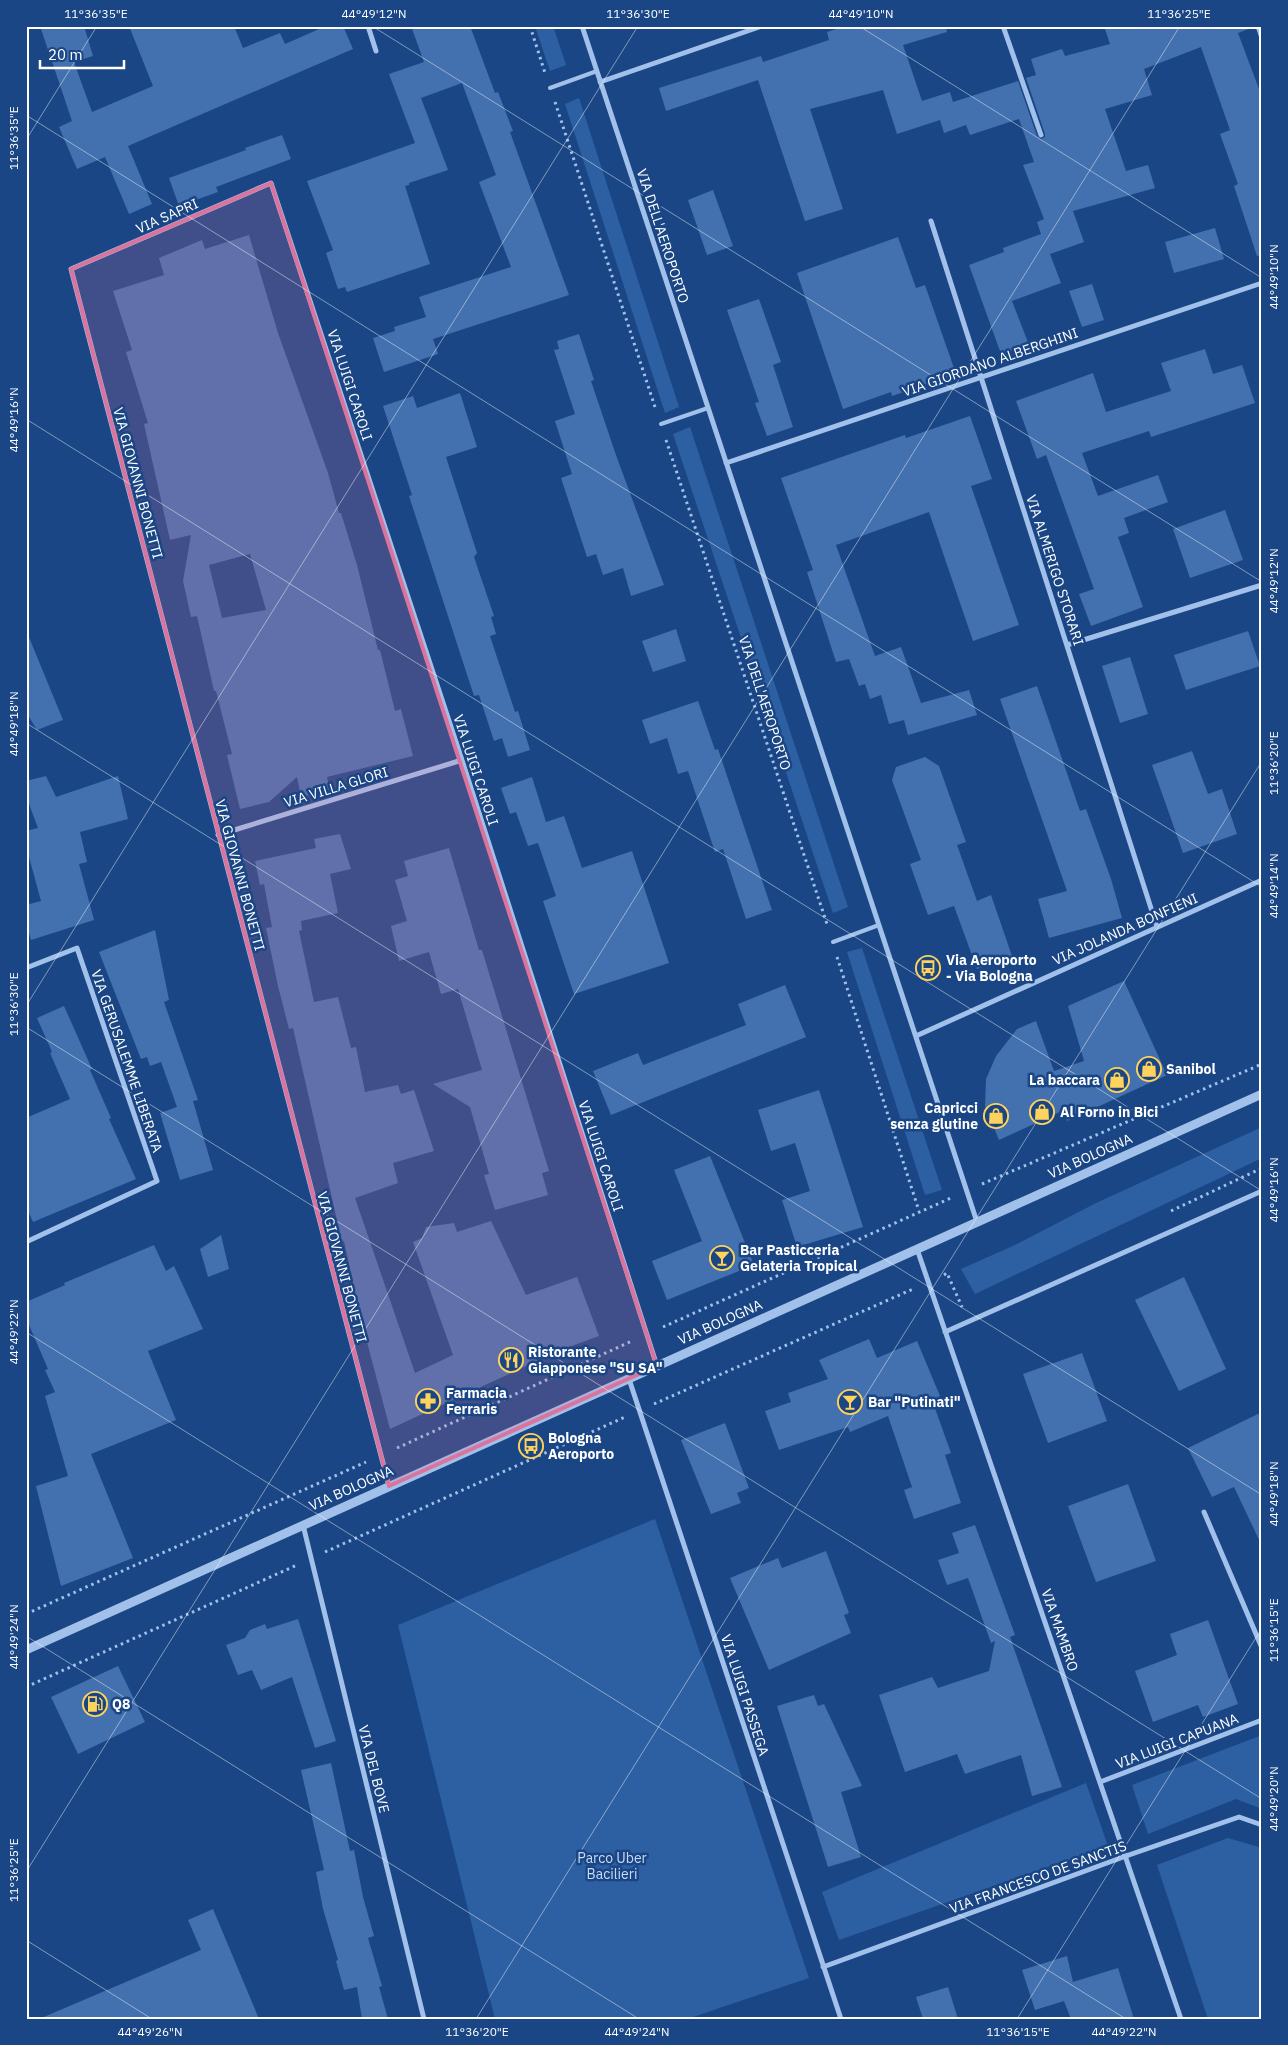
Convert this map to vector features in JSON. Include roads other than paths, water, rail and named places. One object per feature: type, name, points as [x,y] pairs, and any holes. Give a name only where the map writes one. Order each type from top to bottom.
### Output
[{"type":"street","points":[[368,26],[376,51]]},
{"type":"street","name":"VIA DELL'AEROPORTO","points":[[582,26],[977,1222]]},
{"type":"street","points":[[600,82],[762,26]]},
{"type":"street","points":[[1003,26],[1041,135]]},
{"type":"street","points":[[1258,26],[1262,38]]},
{"type":"street","name":"VIA SAPRI","points":[[71,270],[271,183]]},
{"type":"street","name":"VIA LUIGI CAROLI","points":[[271,183],[462,760],[657,1366]]},
{"type":"street","name":"VIA ALMERIGO STORARI","points":[[931,221],[1158,927]]},
{"type":"street","name":"VIA GIOVANNI BONETTI","points":[[71,270],[389,1486]]},
{"type":"street","name":"VIA GIORDANO ALBERGHINI","points":[[726,463],[1262,283]]},
{"type":"street","points":[[1067,645],[1262,586]]},
{"type":"street","name":"VIA VILLA GLORI","points":[[218,835],[462,760]]},
{"type":"street","name":"VIA JOLANDA BONFIENI","points":[[916,1036],[1262,880]]},
{"type":"street","name":"VIA GERUSALEMME LIBERATA","points":[[26,968],[77,948],[157,1181],[26,1242]]},
{"type":"street","name":"VIA BOLOGNA","points":[[26,1650],[1262,1094]]},
{"type":"street","points":[[945,1332],[1262,1191]]},
{"type":"street","name":"VIA MAMBRO","points":[[917,1249],[1181,2019]]},
{"type":"street","name":"VIA LUIGI PASSEGA","points":[[629,1378],[841,2019]]},
{"type":"street","points":[[1204,1512],[1262,1648]]},
{"type":"street","name":"VIA DEL BOVE","points":[[303,1525],[424,2019]]},
{"type":"street","name":"VIA LUIGI CAPUANA","points":[[1100,1782],[1262,1720]]},
{"type":"street","name":"VIA FRANCESCO DE SANCTIS","points":[[823,1967],[1238,1817],[1262,1825]]},
{"type":"lane","points":[[550,88],[597,71]]},
{"type":"lane","points":[[661,424],[708,408]]},
{"type":"lane","points":[[833,942],[879,924]]},
{"type":"place","name":"Via Aeroporto - Via Bologna","points":[[928,968]]},
{"type":"place","name":"Sanibol","points":[[1149,1069]]},
{"type":"place","name":"La baccara","points":[[1117,1080]]},
{"type":"place","name":"Al Forno in Bici","points":[[1042,1112]]},
{"type":"place","name":"Capricci senza glutine","points":[[996,1116]]},
{"type":"place","name":"Bar Pasticceria Gelateria Tropical","points":[[722,1258]]},
{"type":"place","name":"Ristorante Giapponese \"SU SA\"","points":[[511,1360]]},
{"type":"place","name":"Farmacia Ferraris","points":[[428,1401]]},
{"type":"place","name":"Bar \"Putinati\"","points":[[850,1402]]},
{"type":"place","name":"Bologna Aeroporto","points":[[531,1446]]},
{"type":"place","name":"Q8","points":[[95,1704]]},
{"type":"park label","name":"Parco Uber Bacilieri","points":[[612,1866]]}]
